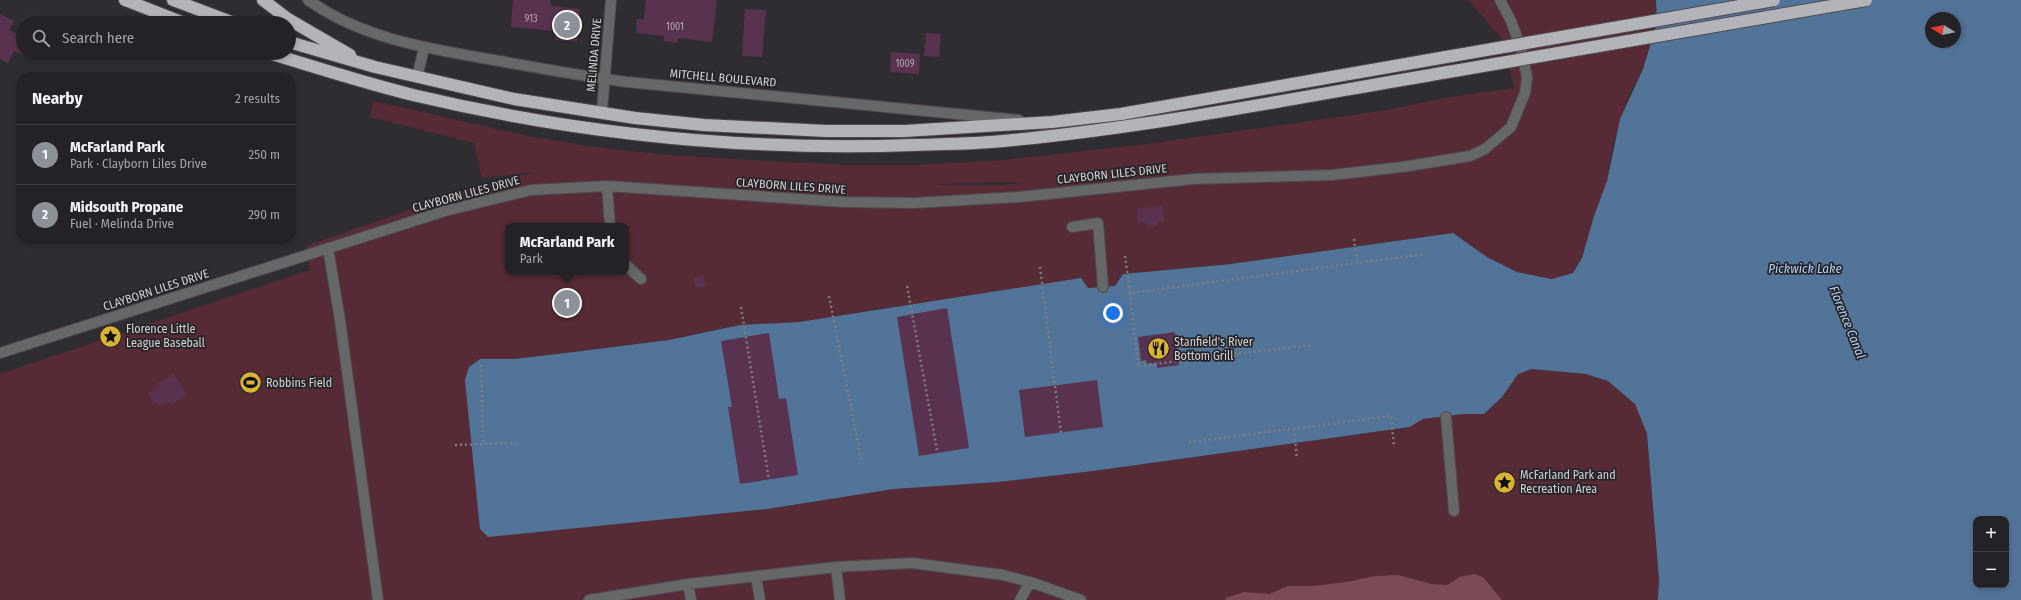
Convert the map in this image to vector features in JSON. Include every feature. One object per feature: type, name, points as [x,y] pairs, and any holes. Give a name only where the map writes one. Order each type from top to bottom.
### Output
[{"type":"highway","points":[[125,0],[166,16]]},
{"type":"highway","points":[[173,0],[215,16]]},
{"type":"highway","points":[[263,0],[284,16]]},
{"type":"highway","points":[[296,44],[374,67],[514,99],[602,111],[635,118],[704,125],[826,131],[912,131],[1052,122],[1121,114],[1774,0]]},
{"type":"highway","points":[[291,60],[412,95],[512,116],[667,137],[791,146],[879,146],[966,143],[1105,130],[1866,0]]},
{"type":"highway","points":[[296,24],[329,44],[374,67]]},
{"type":"street","name":"MITCHELL BOULEVARD","points":[[308,0],[320,9],[365,30],[424,48],[605,79],[957,115],[1052,122]]},
{"type":"street","name":"MELINDA DRIVE","points":[[602,111],[611,0]]},
{"type":"street","name":"CLAYBORN LILES DRIVE","points":[[0,353],[445,211],[514,193],[566,187],[606,186],[844,202],[914,204],[1026,196],[1193,179],[1332,175],[1454,160],[1470,156],[1485,149],[1510,127],[1525,93],[1527,77],[1521,48],[1511,21],[1500,0]]},
{"type":"street","points":[[417,77],[424,48]]},
{"type":"street","points":[[606,186],[610,223]]},
{"type":"street","points":[[1072,227],[1098,223],[1103,287]]},
{"type":"street","points":[[328,248],[340,320],[378,600]]},
{"type":"street","points":[[629,268],[641,279]]},
{"type":"street","points":[[1446,417],[1454,510]]},
{"type":"street","points":[[589,600],[617,598],[688,584],[836,567],[912,563],[1003,575],[1030,582],[1081,600]]},
{"type":"street","points":[[836,567],[840,600]]},
{"type":"street","points":[[756,577],[760,600]]},
{"type":"street","points":[[1020,600],[1030,582]]},
{"type":"street","points":[[688,584],[691,600]]},
{"type":"path","points":[[1354,239],[1357,263]]},
{"type":"path","points":[[1130,293],[1426,254]]},
{"type":"path","points":[[1125,256],[1138,366],[1310,345]]},
{"type":"path","points":[[1040,267],[1061,433]]},
{"type":"path","points":[[907,286],[937,450]]},
{"type":"path","points":[[829,296],[862,463]]},
{"type":"path","points":[[741,307],[768,480]]},
{"type":"path","points":[[481,366],[483,444]]},
{"type":"path","points":[[1189,442],[1391,416],[1394,446]]},
{"type":"path","points":[[1294,428],[1298,459]]},
{"type":"path","points":[[454,445],[518,443]]},
{"type":"shaded area","points":[[1468,0],[1656,0],[1657,23],[1643,69],[1629,96],[1612,149],[1607,181],[1594,216],[1582,258],[1573,273],[1552,279],[1517,272],[1487,257],[1453,233],[1231,264],[1123,274],[1115,286],[966,297],[799,322],[740,325],[669,340],[514,359],[480,359],[607,524],[767,509],[894,489],[998,482],[1093,471],[1410,427],[1423,419],[1463,414],[1484,414],[1502,397],[1518,374],[1532,369],[1586,374],[1608,381],[1635,404],[1647,434],[1659,579],[1658,600],[0,600],[0,374],[310,270],[306,246],[467,190],[534,172],[482,178],[474,143],[370,117],[373,101],[528,136],[594,147],[666,155],[768,161],[845,165],[916,165],[1005,160],[1139,145],[1387,110],[1449,97],[1514,88],[1503,40]],"holes":[[[1022,182],[1008,185],[936,185]]]},
{"type":"shaded area","points":[[1474,574],[1483,577],[1502,600],[1225,600],[1226,598],[1244,592],[1269,594],[1288,586],[1315,586],[1375,576],[1398,575],[1432,584],[1447,585],[1460,577]]},
{"type":"water","name":"Pickwick Lake","points":[[1656,0],[2021,0],[2021,600],[1658,600],[1659,579],[1647,434],[1635,404],[1608,381],[1586,374],[1532,369],[1518,374],[1502,397],[1484,414],[1463,414],[1423,419],[1410,427],[1093,471],[998,482],[894,489],[767,509],[488,537],[480,529],[465,380],[469,367],[480,359],[514,359],[669,340],[740,325],[799,322],[1081,278],[1088,288],[1115,286],[1123,274],[1231,264],[1453,233],[1487,257],[1517,272],[1552,279],[1573,273],[1582,258],[1594,216],[1607,181],[1620,119],[1643,69],[1657,23]]},
{"type":"building","points":[[513,0],[551,0],[551,6],[580,9],[577,42],[555,40],[556,31],[511,27]]},
{"type":"building","points":[[646,0],[717,0],[712,42],[678,38],[677,43],[663,41],[664,36],[636,33],[637,19],[644,20]]},
{"type":"building","points":[[745,9],[766,10],[762,57],[742,56]]},
{"type":"building","points":[[0,14],[14,21],[9,30],[16,34],[16,52],[14,51],[8,63],[0,59]]},
{"type":"building","points":[[926,33],[941,34],[939,57],[924,56]]},
{"type":"building","points":[[891,52],[920,54],[919,74],[890,72]]},
{"type":"building","points":[[1163,206],[1164,221],[1158,221],[1158,226],[1147,227],[1146,222],[1138,223],[1137,208]]},
{"type":"building","points":[[704,276],[706,287],[695,288],[693,278]]},
{"type":"building","points":[[947,308],[969,448],[919,456],[897,317]]},
{"type":"building","name":"Stanfield's River Bottom Grill","points":[[1175,332],[1179,365],[1157,368],[1157,363],[1147,364],[1146,360],[1141,361],[1138,337]]},
{"type":"building","points":[[769,333],[779,399],[786,398],[798,475],[740,484],[728,407],[732,407],[721,341]]},
{"type":"building","points":[[174,374],[187,395],[170,405],[168,401],[158,406],[156,402],[154,404],[148,393],[159,387],[157,384]]},
{"type":"building","points":[[1097,380],[1103,427],[1025,437],[1019,390]]},
{"type":"place","name":"Midsouth Propane","points":[[567,25]]},
{"type":"place","name":"McFarland Park","points":[[567,303]]},
{"type":"place","name":"Florence Little League Baseball","points":[[110,336]]},
{"type":"place","name":"Stanfield's River Bottom Grill","points":[[1158,349]]},
{"type":"place","name":"Robbins Field","points":[[251,383]]},
{"type":"place","name":"McFarland Park and Recreation Area","points":[[1505,482]]},
{"type":"water label","name":"Florence Canal","points":[[1848,322]]}]
